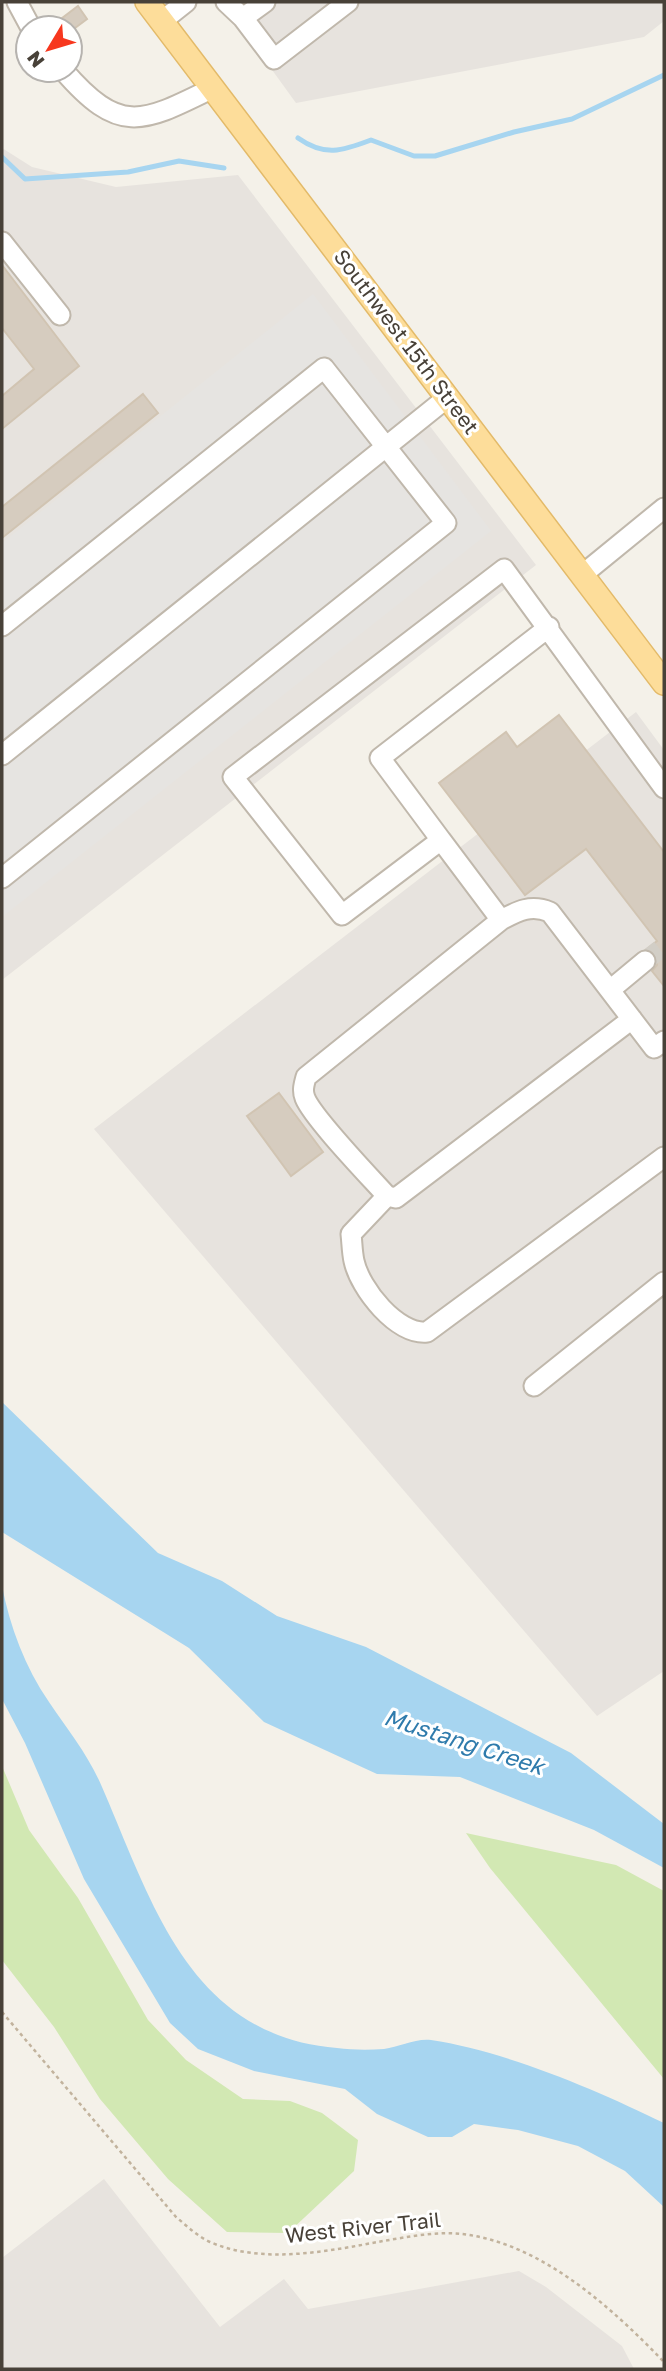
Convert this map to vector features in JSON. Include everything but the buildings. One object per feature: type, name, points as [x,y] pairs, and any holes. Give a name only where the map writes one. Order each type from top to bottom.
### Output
[{"type":"main road","name":"Southwest 15th Street","points":[[147,2],[664,683]]},
{"type":"lane","points":[[162,21],[186,2]]},
{"type":"lane","points":[[226,2],[243,18],[274,59],[348,2]]},
{"type":"lane","points":[[243,18],[265,2]]},
{"type":"lane","points":[[75,84],[88,99],[118,116],[157,115],[213,88]]},
{"type":"lane","points":[[2,242],[61,315]]},
{"type":"lane","points":[[2,626],[324,368],[446,523],[2,878]]},
{"type":"lane","points":[[2,755],[448,397]]},
{"type":"lane","points":[[582,575],[664,508]]},
{"type":"lane","points":[[440,840],[342,915],[233,776],[504,569],[549,627],[664,788]]},
{"type":"lane","points":[[501,920],[380,758],[549,627]]},
{"type":"lane","points":[[632,1019],[409,1191],[396,1198],[387,1196],[306,1101],[303,1089],[306,1077],[501,920],[523,908],[541,908],[551,912],[632,1019],[661,1050]]},
{"type":"lane","points":[[610,990],[645,961]]},
{"type":"lane","points":[[387,1196],[351,1234],[354,1263],[378,1305],[402,1326],[415,1333],[427,1332],[664,1157]]},
{"type":"lane","points":[[534,1386],[664,1282]]},
{"type":"path","name":"West River Trail","points":[[2,2012],[176,2217],[210,2242],[256,2252],[299,2254],[434,2234],[484,2237],[513,2248],[576,2284],[629,2327],[664,2362]]},
{"type":"shaded area","points":[[223,2],[664,2],[664,21],[644,37],[296,103]]},
{"type":"shaded area","points":[[2,148],[32,167],[116,187],[238,175],[536,565],[2,980]]},
{"type":"shaded area","points":[[313,294],[491,531],[2,917],[2,543]]},
{"type":"shaded area","points":[[636,712],[664,750],[664,1671],[597,1716],[94,1129]]},
{"type":"shaded area","points":[[104,2179],[220,2327],[284,2279],[308,2309],[519,2271],[546,2287],[622,2346],[634,2369],[2,2369],[2,2258]]},
{"type":"green space","points":[[2,1766],[29,1830],[78,1898],[148,2020],[186,2060],[243,2099],[290,2101],[322,2113],[358,2140],[354,2171],[288,2233],[227,2232],[168,2179],[100,2099],[54,2027],[2,1960]]},
{"type":"green space","points":[[466,1833],[616,1865],[664,1891],[664,2079],[490,1868]]},
{"type":"water","name":"Mustang Creek","points":[[2,1402],[158,1553],[222,1581],[277,1616],[366,1647],[571,1753],[664,1824],[664,1868],[594,1830],[460,1777],[377,1774],[264,1722],[189,1648],[2,1532]]},
{"type":"water","points":[[2,1586],[14,1631],[33,1675],[97,1776],[159,1917],[183,1956],[211,1990],[245,2018],[286,2038],[355,2049],[384,2049],[425,2040],[460,2045],[520,2062],[638,2110],[664,2123],[664,2207],[625,2171],[578,2146],[518,2130],[474,2124],[452,2137],[428,2137],[377,2114],[345,2089],[254,2071],[198,2049],[170,2023],[84,1879],[25,1743],[2,1699]]},
{"type":"waterway","points":[[298,138],[325,150],[342,149],[371,140],[414,156],[435,156],[514,132],[572,119],[664,75]]},
{"type":"waterway","points":[[2,157],[25,179],[128,172],[179,161],[224,168]]},
{"type":"tunnel","points":[[645,961],[664,946]]}]
